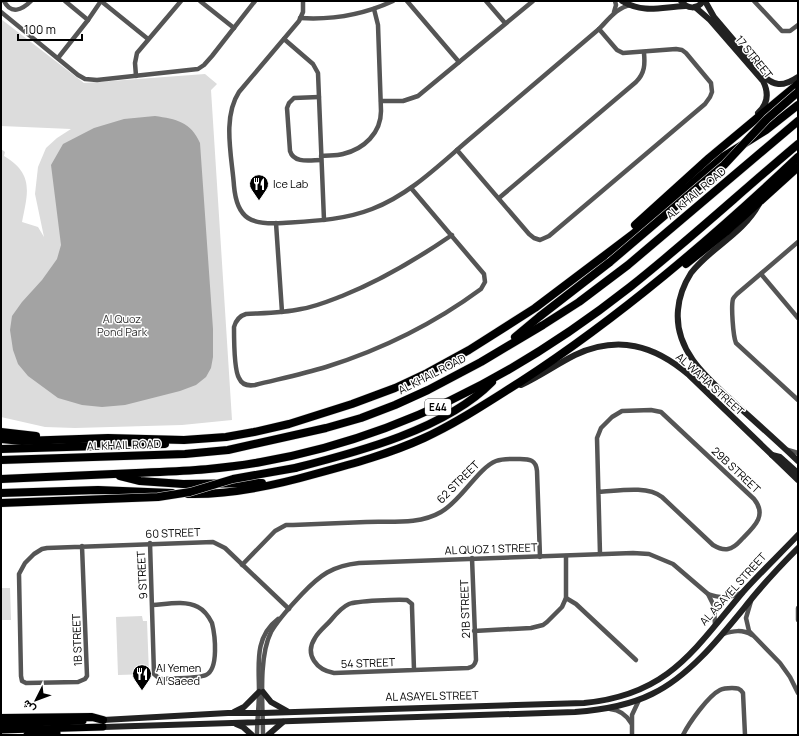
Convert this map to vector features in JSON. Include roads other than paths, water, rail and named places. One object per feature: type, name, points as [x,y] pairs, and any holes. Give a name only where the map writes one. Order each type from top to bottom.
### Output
[{"type":"highway","points":[[612,250],[656,206],[798,84]]},
{"type":"highway","points":[[503,349],[530,325],[610,262],[724,165],[761,125],[798,92]]},
{"type":"highway","points":[[1,449],[158,444],[184,440],[226,437],[272,428],[329,412],[395,388],[450,362],[535,308],[641,227],[723,157],[766,130],[798,105]]},
{"type":"highway","name":"AL KHAIL ROAD","points":[[1,460],[192,454],[228,450],[288,438],[343,423],[395,405],[446,381],[503,349],[561,313],[612,278],[798,121]]},
{"type":"highway","name":"E44","points":[[1,479],[187,472],[225,468],[263,462],[327,447],[364,436],[419,416],[460,397],[554,342],[627,290],[798,144]]},
{"type":"highway","points":[[1,493],[126,490],[191,494],[240,491],[281,483],[352,464],[412,443],[455,422],[580,342],[655,283],[731,219],[798,157]]},
{"type":"highway","points":[[655,283],[680,268],[702,252],[798,167]]},
{"type":"highway","points":[[1,503],[158,497],[190,492],[233,479],[295,468],[367,448],[426,426],[470,400],[498,375]]},
{"type":"highway","points":[[1,432],[47,436],[61,440]]},
{"type":"highway","points":[[1,439],[22,441],[115,438],[184,440]]},
{"type":"highway","points":[[116,474],[135,480],[177,484],[281,483]]},
{"type":"highway","points":[[1,498],[77,495],[126,490]]},
{"type":"highway","points":[[1,718],[92,717],[103,723]]},
{"type":"main road","points":[[622,1],[630,5],[648,9],[683,3],[695,7],[704,1]]},
{"type":"main road","name":"17 STREET","points":[[704,1],[714,17],[768,80],[774,84],[784,84],[790,83],[798,77]]},
{"type":"main road","name":"17 STREET","points":[[695,7],[707,17],[723,35],[761,79],[767,90],[766,102],[762,110],[729,142]]},
{"type":"main road","name":"AL WAHA STREET","points":[[760,202],[745,224],[697,267],[690,276],[682,290],[679,300],[678,324],[682,342],[690,357],[701,371],[798,461]]},
{"type":"main road","name":"AL WAHA STREET","points":[[504,392],[526,383],[570,357],[589,350],[608,345],[623,344],[637,346],[658,353],[675,364],[695,381],[772,455],[795,474],[798,481]]},
{"type":"main road","name":"AL ASAYEL STREET","points":[[1,730],[228,713],[584,703],[606,700],[637,692],[666,676],[690,654],[745,590],[798,535]]},
{"type":"main road","name":"AL ASAYEL STREET","points":[[103,723],[232,723],[575,712],[608,709],[639,700],[662,689],[681,676],[721,635],[752,598],[798,548]]},
{"type":"main road","points":[[228,713],[244,707],[261,692],[271,702],[288,712]]},
{"type":"main road","points":[[268,735],[284,721]]},
{"type":"main road","points":[[27,735],[95,730],[103,723]]},
{"type":"main road","points":[[232,723],[243,727],[252,735]]},
{"type":"main road","name":"AL ASAYEL STREET","points":[[1,724],[50,726]]},
{"type":"street","points":[[4,1],[7,6],[18,10],[23,9],[31,1]]},
{"type":"street","points":[[65,1],[88,20]]},
{"type":"street","points":[[58,58],[101,1],[148,40]]},
{"type":"street","points":[[136,76],[136,56],[180,1]]},
{"type":"street","points":[[200,1],[234,28]]},
{"type":"street","points":[[7,6],[2,12],[78,75],[89,80],[198,69],[204,66],[255,1]]},
{"type":"street","points":[[300,18],[334,18],[374,9],[393,1]]},
{"type":"street","points":[[407,1],[459,62]]},
{"type":"street","points":[[486,1],[505,23]]},
{"type":"street","points":[[381,101],[403,101],[418,96],[533,1]]},
{"type":"street","points":[[613,16],[616,8],[615,1]]},
{"type":"street","points":[[754,1],[782,31],[790,31],[798,25]]},
{"type":"street","points":[[304,2],[303,12],[300,18],[239,92],[232,108],[230,120],[235,195],[239,208],[248,218],[260,223],[324,220],[345,217],[372,209],[390,201],[411,188],[457,150],[599,29],[622,7],[630,5]]},
{"type":"street","points":[[319,97],[294,98],[289,103],[287,108],[290,151],[291,156],[297,160],[321,158],[348,153],[369,140],[379,126],[381,118],[381,101],[378,25],[374,9]]},
{"type":"street","points":[[457,150],[531,236],[540,240],[708,100],[712,92],[711,84],[684,51],[676,49],[627,54],[620,52],[599,29]]},
{"type":"street","points":[[284,39],[309,60],[316,68],[318,78],[324,220]]},
{"type":"street","points":[[499,198],[636,82],[643,73],[644,53]]},
{"type":"street","points":[[411,188],[452,235],[484,274],[484,286],[478,292],[422,326],[355,356],[298,375],[251,385],[243,383],[240,380],[237,372],[234,327],[237,320],[242,315],[282,312],[320,304],[374,282],[415,260],[452,235]]},
{"type":"street","points":[[276,223],[282,312]]},
{"type":"street","points":[[798,242],[737,294],[734,299],[735,340],[798,400]]},
{"type":"street","points":[[761,274],[798,318]]},
{"type":"street","name":"29B STREET","points":[[599,492],[654,491],[714,545],[722,549],[727,549],[736,545],[755,526],[760,514],[754,499],[661,412],[651,410],[622,411],[612,417],[601,428],[598,433],[596,443],[599,492],[600,554]]},
{"type":"street","points":[[786,450],[798,453]]},
{"type":"street","name":"62 STREET","points":[[242,564],[275,530],[280,527],[293,525],[406,521],[428,518],[440,513],[450,506],[492,463],[501,459],[525,459],[533,461],[537,467],[540,557]]},
{"type":"street","name":"60 STREET","points":[[34,554],[47,548],[150,543],[213,542],[222,545],[289,608]]},
{"type":"street","name":"9 STREET","points":[[150,543],[154,671],[156,676],[160,679],[202,676],[210,672],[214,664],[214,652],[213,629],[208,616],[203,611],[192,605],[153,605]]},
{"type":"street","name":"1B STREET","points":[[34,554],[25,563],[19,574],[21,678],[28,684],[82,682],[87,676],[88,672],[82,546]]},
{"type":"street","name":"AL QUOZ 1 STREET","points":[[260,722],[261,692],[258,665],[260,647],[266,631],[316,580],[330,570],[338,567],[359,563],[566,556],[633,552],[657,556],[680,569],[708,594],[714,606],[715,625]]},
{"type":"street","points":[[474,631],[538,627],[552,618],[562,607],[566,598],[566,556]]},
{"type":"street","name":"21B STREET","points":[[472,558],[476,660]]},
{"type":"street","points":[[708,594],[726,598],[745,590]]},
{"type":"street","points":[[566,598],[576,604],[636,660]]},
{"type":"street","points":[[752,598],[746,618],[749,631],[780,663],[790,677],[798,693]]},
{"type":"street","name":"54 STREET","points":[[414,670],[412,604],[407,600],[353,602],[347,605],[317,635],[310,650],[311,657],[315,663],[327,672],[334,673],[468,668],[474,666],[476,660]]},
{"type":"street","points":[[798,608],[798,620]]},
{"type":"street","points":[[721,635],[738,631],[748,633],[753,636]]},
{"type":"street","points":[[683,735],[691,720],[716,692],[722,689],[732,688],[739,688],[743,692],[745,735]]},
{"type":"street","points":[[632,735],[632,715],[639,700]]},
{"type":"street","points":[[608,709],[620,711],[625,715],[631,725]]},
{"type":"street","points":[[257,735],[260,722]]},
{"type":"street","points":[[260,722],[263,735]]},
{"type":"place","name":"Ice Lab","points":[[259,201]]},
{"type":"place","name":"Al Yemen Al Saeed","points":[[142,691]]},
{"type":"park label","name":"Al Quoz Pond Park","points":[[122,325]]}]
